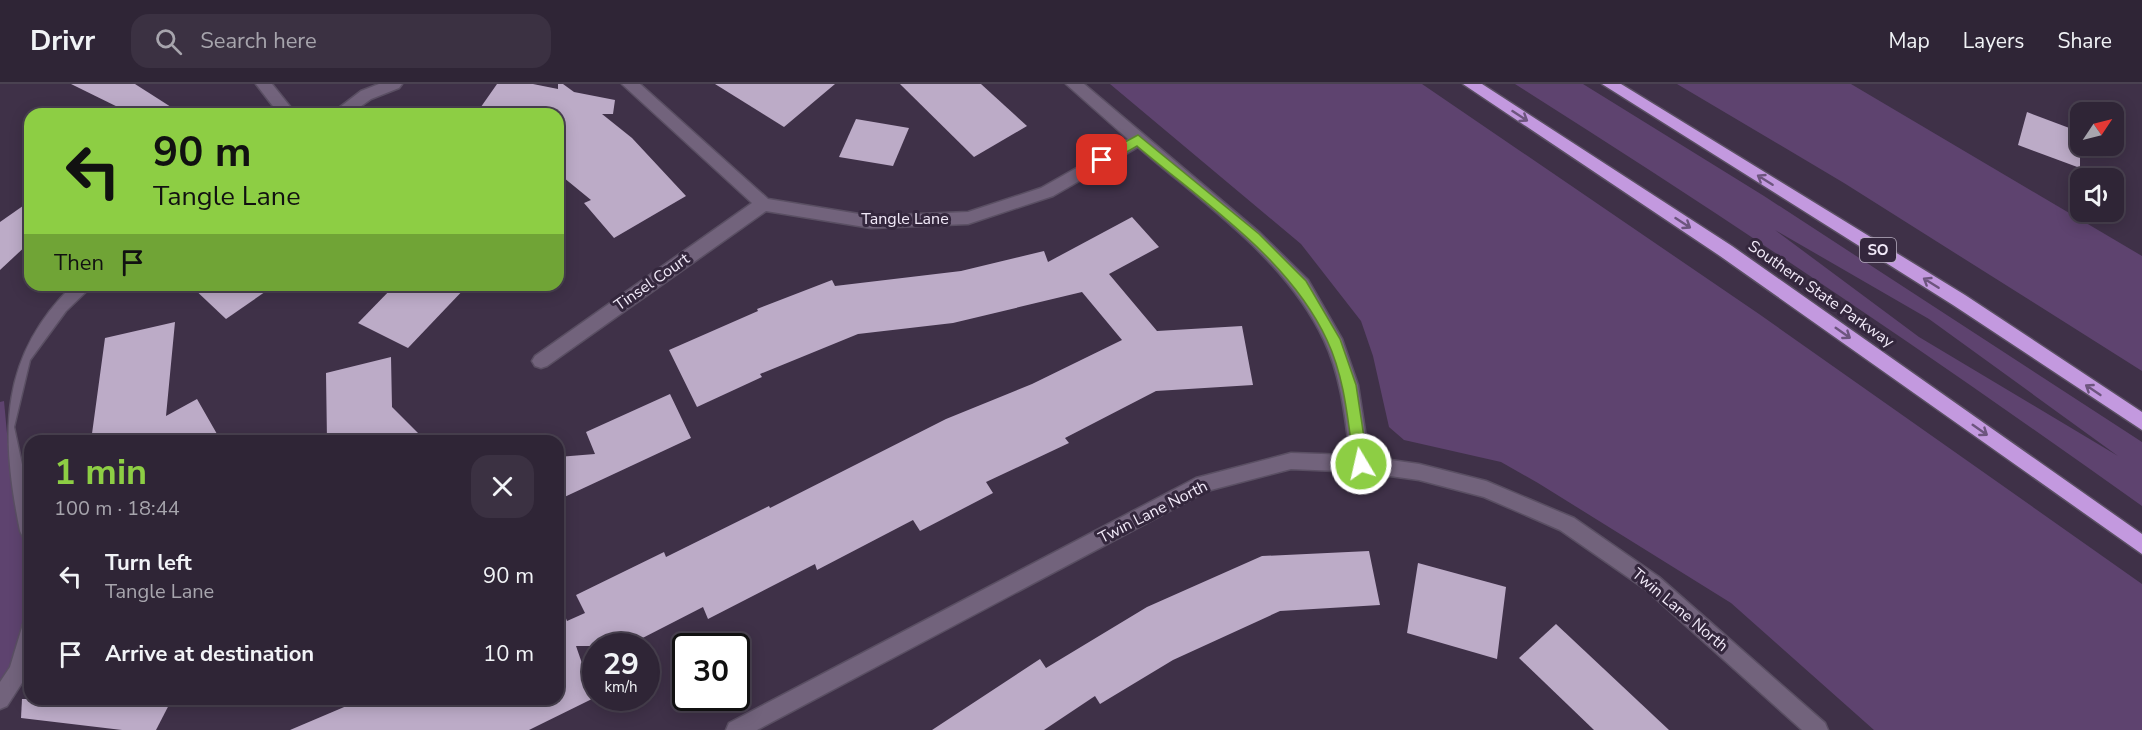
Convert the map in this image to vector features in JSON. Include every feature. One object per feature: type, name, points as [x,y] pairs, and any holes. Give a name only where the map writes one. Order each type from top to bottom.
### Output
[{"type":"highway","name":"Southern State Parkway","points":[[1471,84],[1726,251],[2142,545]]},
{"type":"highway","name":"SO","points":[[1610,84],[1959,300],[2142,422]]},
{"type":"street","points":[[264,84],[283,108]]},
{"type":"street","points":[[348,108],[366,95],[394,84]]},
{"type":"street","points":[[630,84],[763,204]]},
{"type":"street","points":[[1074,84],[1254,238],[1302,285],[1334,339],[1349,385],[1361,464]]},
{"type":"street","name":"Tangle Lane","points":[[763,204],[871,222],[968,219],[1047,192],[1138,140]]},
{"type":"street","name":"Tinsel Court","points":[[541,361],[763,204]]},
{"type":"street","points":[[24,513],[16,488],[5,427],[22,357],[60,306],[78,291]]},
{"type":"street","name":"Twin Lane North","points":[[736,730],[1203,484],[1291,461],[1361,464],[1419,472],[1486,489],[1567,524],[1652,583],[1818,730]]},
{"type":"street","points":[[0,699],[19,672],[24,653]]},
{"type":"shaded area","points":[[1110,84],[1422,84],[1759,314],[2142,584],[2142,730],[1874,730],[1731,603],[1538,483],[1501,462],[1404,440],[1389,427],[1373,356],[1361,321],[1301,244]]},
{"type":"shaded area","points":[[1515,84],[1583,84],[1764,196],[2142,442],[2142,506],[1832,290]],"holes":[[[1775,230],[1929,319],[2118,456],[1919,337]]]},
{"type":"shaded area","points":[[1677,84],[1851,84],[2070,213],[2070,222],[2084,222],[2142,256],[2142,371],[1844,183]]},
{"type":"shaded area","points":[[4,401],[12,487],[24,526],[24,634],[14,673],[0,693],[0,402]]},
{"type":"building","points":[[71,84],[135,84],[173,108],[120,108]]},
{"type":"building","points":[[497,84],[533,84],[558,89],[558,84],[563,84],[574,92],[615,100],[613,114],[602,114],[632,138],[686,196],[614,238],[584,203],[591,200],[564,178],[564,108],[480,108]]},
{"type":"building","points":[[715,84],[835,84],[784,127]]},
{"type":"building","points":[[900,84],[981,84],[1027,126],[974,157]]},
{"type":"building","points":[[2027,112],[2070,128],[2070,156],[2080,156],[2080,168],[2018,145]]},
{"type":"building","points":[[856,119],[909,128],[893,166],[839,157]]},
{"type":"building","points":[[24,205],[24,248],[0,270],[0,222]]},
{"type":"building","points":[[1132,217],[1159,247],[1109,274],[1157,331],[1242,326],[1253,385],[1156,391],[1065,438],[1069,443],[986,482],[993,493],[920,531],[913,520],[817,570],[815,564],[708,619],[703,607],[652,633],[582,633],[582,646],[576,646],[582,663],[582,704],[529,730],[290,730],[349,705],[564,705],[564,613],[567,621],[585,613],[576,595],[664,552],[666,557],[769,506],[770,508],[946,419],[1032,384],[1122,340],[1082,292],[953,323],[858,334],[760,374],[762,377],[697,407],[669,350],[758,311],[757,309],[832,280],[835,286],[961,271],[1044,251],[1048,262]]},
{"type":"building","points":[[196,291],[266,291],[226,319]]},
{"type":"building","points":[[389,291],[462,291],[408,348],[358,323]]},
{"type":"building","points":[[175,322],[166,416],[197,399],[218,435],[92,435],[105,338]]},
{"type":"building","points":[[391,357],[392,407],[420,435],[327,435],[326,373]]},
{"type":"building","points":[[670,394],[691,438],[564,497],[564,457],[595,454],[586,432]]},
{"type":"building","points":[[1369,551],[1380,605],[1280,611],[1173,660],[1100,704],[1095,696],[1044,730],[932,730],[1040,659],[1046,668],[1147,607],[1262,556]]},
{"type":"building","points":[[1418,563],[1506,587],[1497,659],[1407,633]]},
{"type":"building","points":[[1556,624],[1669,730],[1594,730],[1519,658]]},
{"type":"building","points":[[22,699],[24,699],[24,705],[169,705],[156,730],[122,730],[21,718]]},
{"type":"route","points":[[1102,160],[1138,140],[1254,238],[1302,285],[1334,339],[1349,385],[1361,464]]}]
